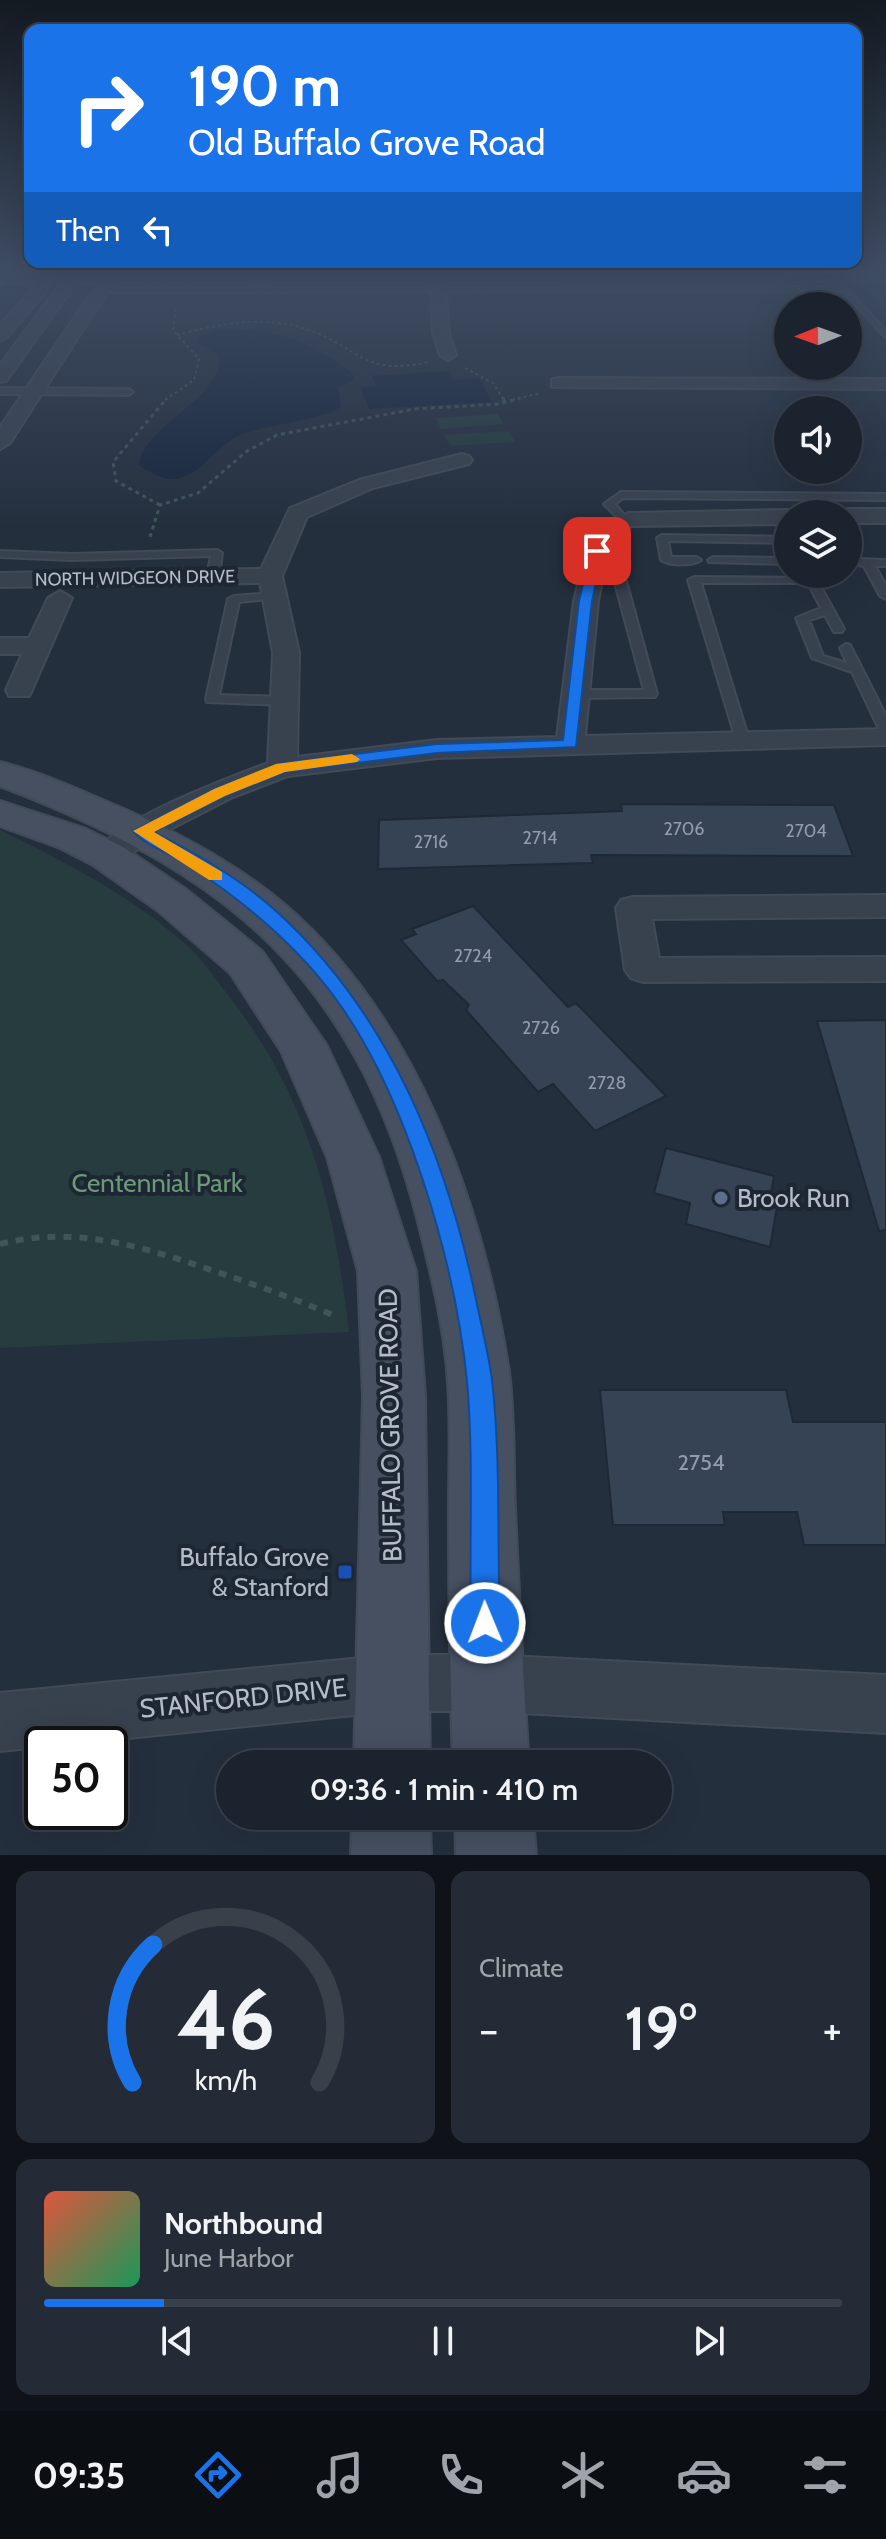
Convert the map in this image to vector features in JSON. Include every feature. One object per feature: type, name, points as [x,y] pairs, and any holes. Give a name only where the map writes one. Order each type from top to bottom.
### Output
[{"type":"main road","name":"BUFFALO GROVE ROAD","points":[[0,773],[79,802],[125,844],[172,900],[246,962],[303,1046],[353,1157],[387,1271],[394,1397],[392,1750]]},
{"type":"main road","name":"BUFFALO GROVE ROAD","points":[[0,813],[72,838],[125,844],[195,861],[269,914],[340,991],[398,1087],[455,1253],[479,1380],[490,1750]]},
{"type":"main road","points":[[391,1830],[391,1855]]},
{"type":"main road","points":[[495,1830],[496,1855]]},
{"type":"street","points":[[0,377],[17,354]]},
{"type":"street","points":[[0,443],[57,354]]},
{"type":"street","points":[[558,383],[886,384]]},
{"type":"street","points":[[282,768],[286,653],[272,586],[298,513],[366,484],[462,460]]},
{"type":"street","points":[[862,516],[886,516]]},
{"type":"street","points":[[570,744],[593,569],[601,533],[636,520],[774,517]]},
{"type":"street","name":"NORTH WIDGEON DRIVE","points":[[0,580],[213,577],[272,586]]},
{"type":"street","points":[[19,690],[60,598]]},
{"type":"street","points":[[0,646],[40,646]]},
{"type":"street","points":[[125,844],[220,792],[282,768],[437,749],[886,737]]},
{"type":"street","points":[[886,906],[633,908],[643,970],[886,969]]},
{"type":"street","name":"STANFORD DRIVE","points":[[0,1722],[393,1683],[487,1683]]},
{"type":"street","points":[[487,1683],[886,1704]]},
{"type":"lane","points":[[0,391],[129,392]]},
{"type":"lane","points":[[636,520],[609,504],[621,495],[886,497]]},
{"type":"lane","points":[[693,560],[666,560],[662,538],[774,540]]},
{"type":"lane","points":[[0,554],[72,557],[217,553],[213,577]]},
{"type":"lane","points":[[713,560],[731,565],[732,560],[774,561]]},
{"type":"lane","points":[[862,562],[886,563]]},
{"type":"lane","points":[[862,568],[886,596]]},
{"type":"lane","points":[[575,694],[651,694],[620,581],[593,569]]},
{"type":"lane","points":[[742,740],[694,580],[812,580],[838,629]]},
{"type":"lane","points":[[272,586],[234,599],[212,699],[284,701]]},
{"type":"lane","points":[[828,610],[802,618],[818,658],[857,670]]},
{"type":"lane","points":[[846,648],[886,729]]},
{"type":"lane","points":[[869,695],[886,695]]},
{"type":"path","points":[[160,505],[140,491],[116,481],[113,462],[171,394],[194,380],[199,359],[194,354]]},
{"type":"path","points":[[348,354],[380,368],[416,366],[441,357],[475,371],[493,383],[505,402]]},
{"type":"path","points":[[160,505],[198,493],[247,451],[277,435],[415,409],[505,402],[537,395],[558,383]]},
{"type":"path","points":[[145,555],[160,505]]},
{"type":"path","points":[[0,1244],[51,1235],[96,1235],[146,1246],[333,1315]]},
{"type":"green space","points":[[498,414],[504,424],[441,429],[435,418]]},
{"type":"green space","points":[[509,431],[515,442],[450,446],[444,435]]},
{"type":"green space","name":"Centennial Park","points":[[0,830],[99,882],[169,930],[200,959],[256,1034],[298,1113],[313,1154],[335,1240],[349,1332],[0,1348]]},
{"type":"water","points":[[218,354],[323,354],[353,374],[354,380],[338,387],[341,406],[334,411],[240,435],[184,477],[165,478],[140,466],[143,452],[153,438],[210,383],[218,369]]},
{"type":"water","points":[[450,371],[453,380],[479,378],[492,402],[369,409],[360,387],[376,386],[372,376]]},
{"type":"building","points":[[621,804],[834,805],[853,856],[591,855],[593,863],[378,869],[379,820],[622,811]]},
{"type":"building","points":[[473,906],[568,1007],[576,1003],[666,1096],[595,1131],[553,1084],[538,1092],[466,1010],[469,1005],[443,980],[437,981],[401,940],[416,934],[412,929]]},
{"type":"building","points":[[886,1020],[886,1230],[879,1231],[817,1021]]},
{"type":"building","name":"Brook Run","points":[[666,1148],[774,1176],[769,1205],[777,1207],[770,1247],[686,1224],[690,1203],[654,1193]]},
{"type":"building","points":[[600,1390],[786,1390],[793,1422],[886,1422],[886,1545],[804,1545],[797,1512],[723,1512],[725,1525],[613,1525]]},
{"type":"slow traffic","points":[[216,876],[142,831],[220,792],[282,768],[352,759]]},
{"type":"place","name":"Brook Run","points":[[721,1198]]},
{"type":"place","name":"Buffalo Grove & Stanford","points":[[345,1572]]},
{"type":"route","points":[[485,1623],[479,1380],[455,1253],[425,1155],[398,1087],[340,991],[269,914],[195,861],[142,831],[220,792],[282,768],[437,749],[570,744],[586,601],[597,551]]}]
